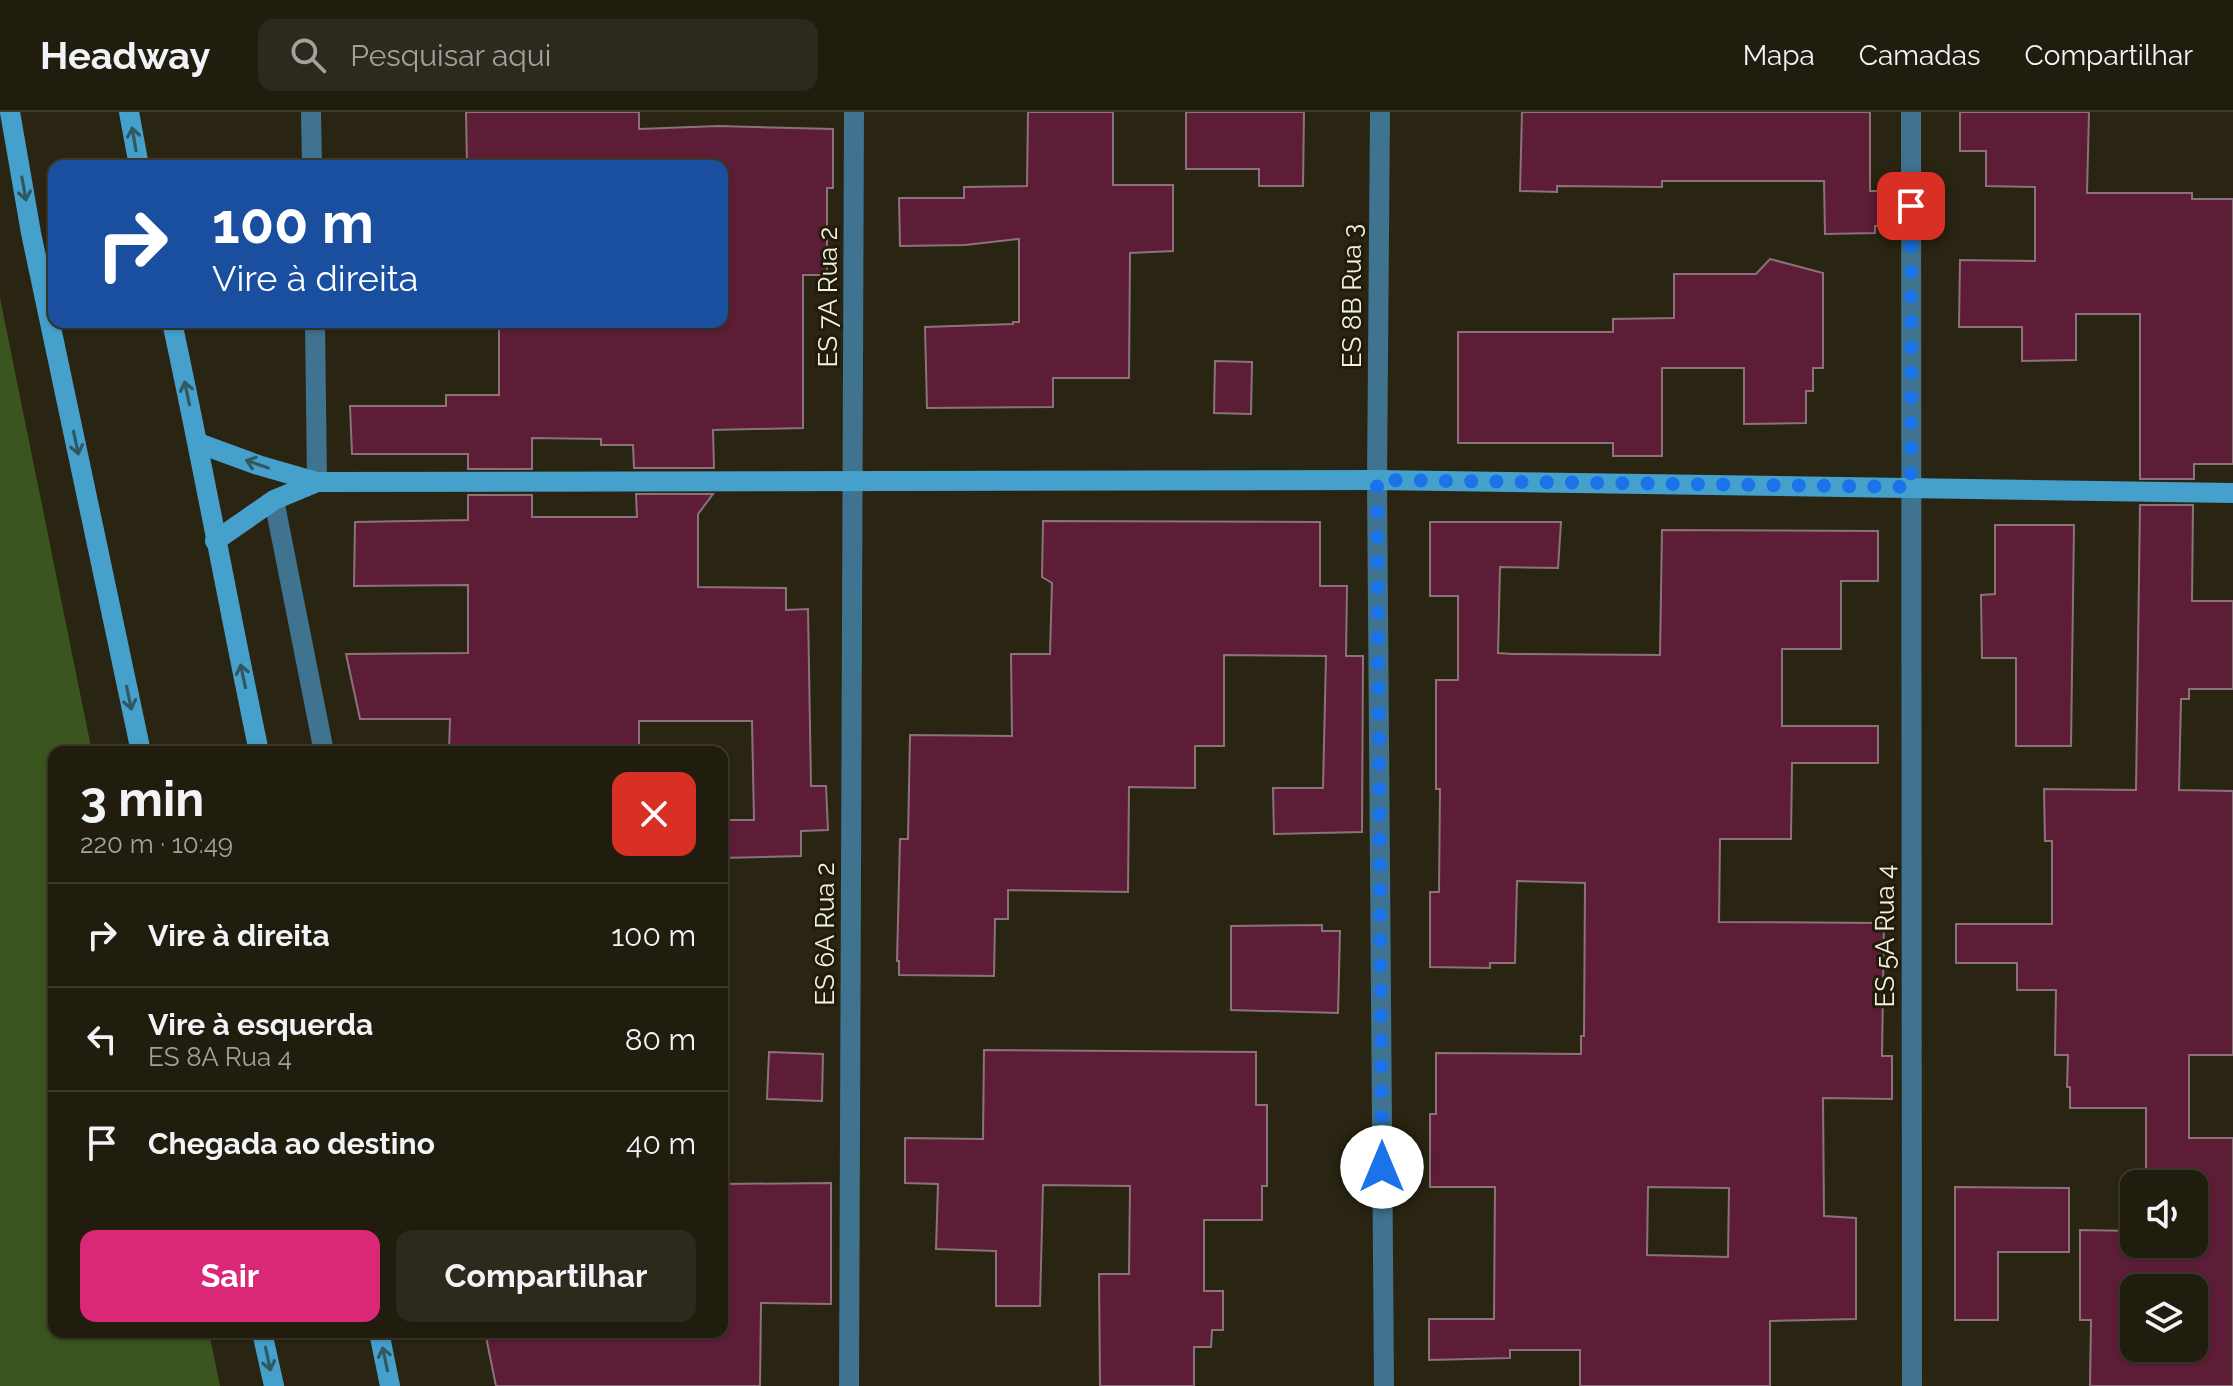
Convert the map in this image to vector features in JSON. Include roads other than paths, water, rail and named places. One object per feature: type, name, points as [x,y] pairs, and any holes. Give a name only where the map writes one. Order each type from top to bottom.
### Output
[{"type":"street","points":[[10,112],[48,313]]},
{"type":"street","points":[[129,112],[138,160]]},
{"type":"street","points":[[311,112],[312,160]]},
{"type":"street","name":"ES 7A Rua 2","points":[[853,483],[854,112]]},
{"type":"street","name":"ES 8B Rua 3","points":[[1380,112],[1377,480],[1384,1386]]},
{"type":"street","name":"ES 5A Rua 4","points":[[1911,112],[1912,1386]]},
{"type":"street","points":[[51,328],[140,746]]},
{"type":"street","points":[[173,328],[258,746]]},
{"type":"street","points":[[315,328],[317,482]]},
{"type":"street","points":[[198,443],[317,482],[1377,480],[2233,493]]},
{"type":"street","points":[[215,541],[274,500],[317,482]]},
{"type":"street","name":"ES 6A Rua 2","points":[[849,1386],[853,483]]},
{"type":"street","points":[[274,500],[323,746]]},
{"type":"street","points":[[263,1338],[274,1386]]},
{"type":"street","points":[[380,1338],[390,1386]]}]
